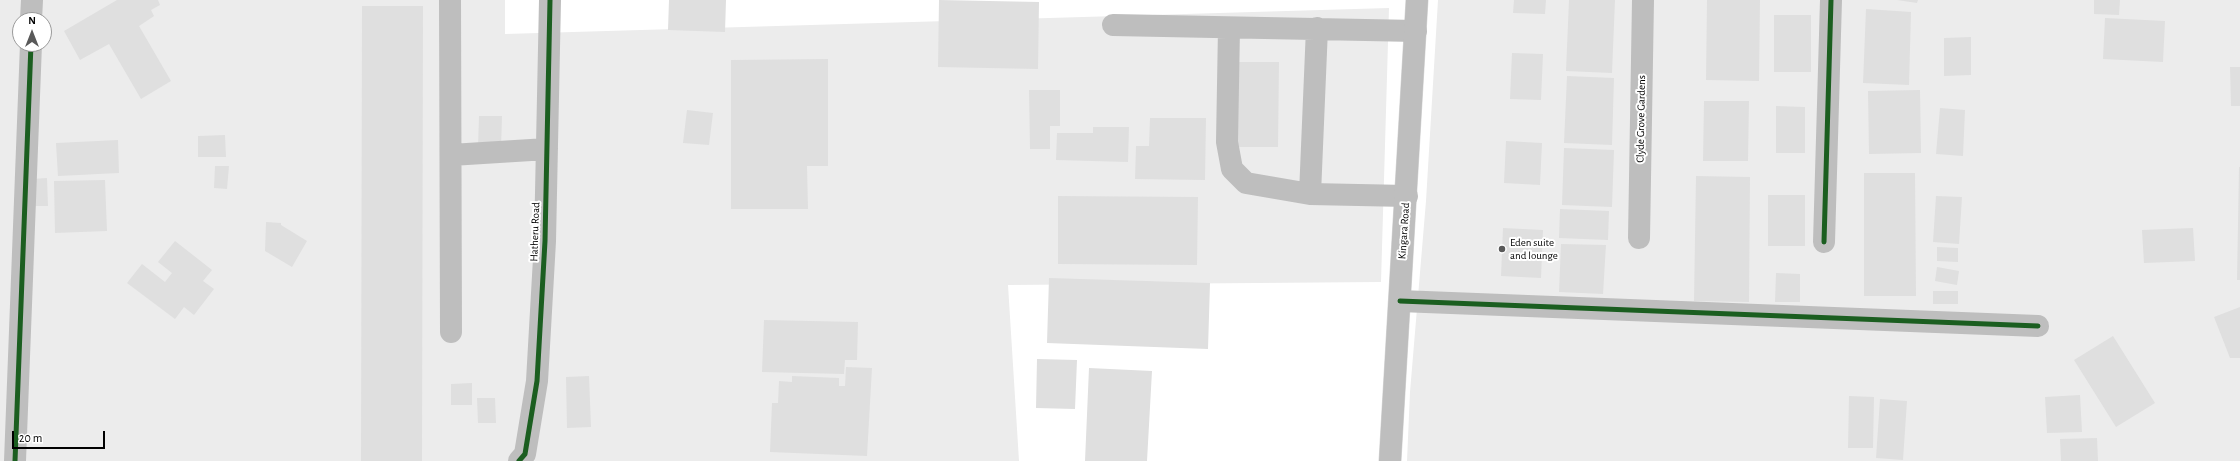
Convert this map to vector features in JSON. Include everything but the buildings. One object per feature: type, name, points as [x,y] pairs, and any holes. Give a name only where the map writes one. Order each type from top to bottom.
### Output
[{"type":"street","points":[[32,0],[32,12]]},
{"type":"street","points":[[450,0],[451,332]]},
{"type":"street","name":"Hatheru Road","points":[[519,461],[525,454],[536,380],[545,241],[550,0]]},
{"type":"street","name":"Kingara Road","points":[[1390,461],[1407,196],[1417,0]]},
{"type":"street","name":"Clyde Grove Gardens","points":[[1639,238],[1643,0]]},
{"type":"street","points":[[1824,242],[1831,0]]},
{"type":"street","points":[[1113,26],[1317,28],[1416,31]]},
{"type":"street","points":[[1230,28],[1227,142],[1232,169],[1246,183],[1310,194],[1407,196]]},
{"type":"street","points":[[1310,194],[1317,28]]},
{"type":"street","points":[[14,461],[31,52]]},
{"type":"street","points":[[451,155],[548,149]]},
{"type":"street","points":[[1400,301],[2038,326]]},
{"type":"shaded area","points":[[0,0],[505,0],[505,34],[1389,8],[1381,282],[1008,285],[1019,461],[0,461]]},
{"type":"shaded area","points":[[1438,0],[2240,0],[2240,461],[1407,461],[1410,392],[1426,201]]},
{"type":"cycle path","points":[[519,461],[525,454],[537,381],[545,241],[550,0]]},
{"type":"cycle path","points":[[1824,242],[1831,0]]},
{"type":"cycle path","points":[[15,461],[31,52]]},
{"type":"cycle path","points":[[1400,301],[2038,326]]},
{"type":"place","name":"Eden suite and lounge","points":[[1502,249]]}]
